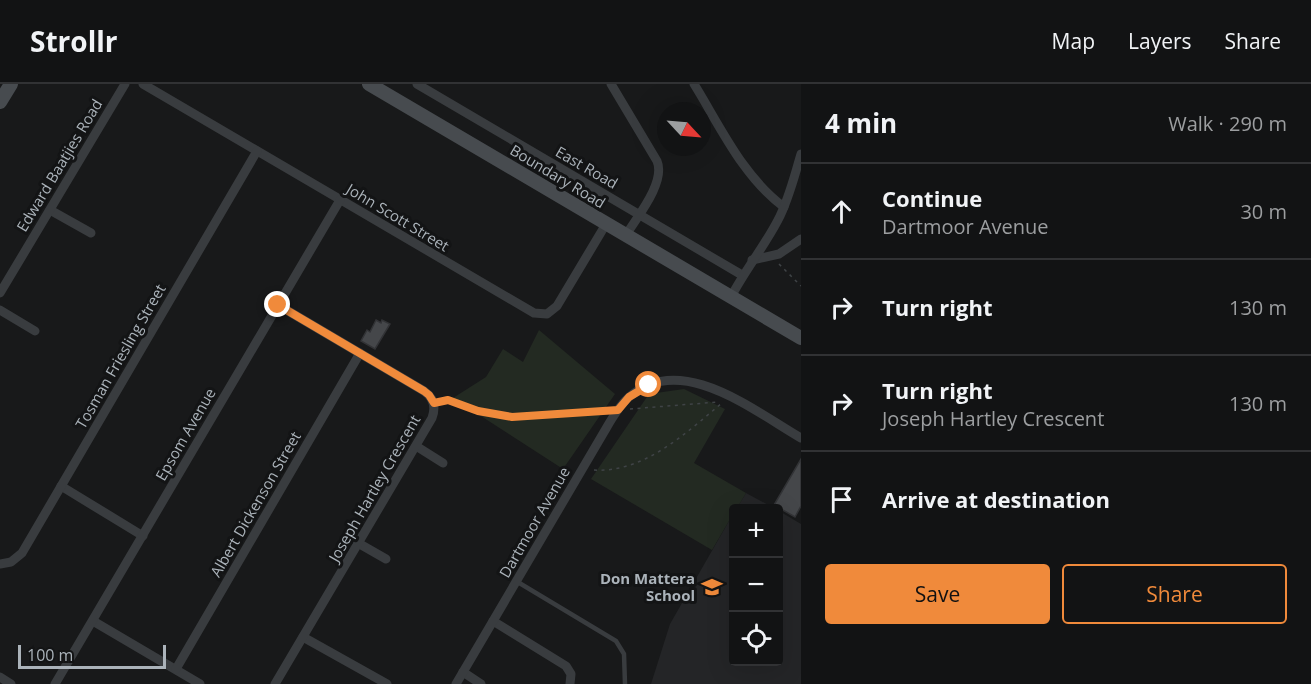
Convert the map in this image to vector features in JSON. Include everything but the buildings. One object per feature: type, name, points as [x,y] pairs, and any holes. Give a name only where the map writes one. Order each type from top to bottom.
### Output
[{"type":"street","points":[[0,102],[11,84]]},
{"type":"street","name":"Edward Baatjies Road","points":[[0,293],[125,84]]},
{"type":"street","name":"John Scott Street","points":[[143,84],[523,308],[541,315],[557,306],[606,224]]},
{"type":"street","name":"Boundary Road","points":[[369,84],[801,338]]},
{"type":"street","name":"East Road","points":[[417,84],[742,275]]},
{"type":"street","points":[[611,84],[660,167],[659,180],[626,235]]},
{"type":"street","points":[[694,84],[746,167],[768,193],[784,207]]},
{"type":"street","name":"Tosman Friesling Street","points":[[0,564],[11,562],[22,553],[257,151]]},
{"type":"street","points":[[731,297],[784,207],[801,154]]},
{"type":"street","name":"Epsom Avenue","points":[[55,684],[340,200]]},
{"type":"street","points":[[50,210],[90,233]]},
{"type":"street","points":[[752,260],[773,256],[792,247],[801,239]]},
{"type":"street","name":"Joseph Hartley Crescent","points":[[275,684],[432,418],[434,403],[424,391],[278,305]]},
{"type":"street","points":[[0,310],[35,331]]},
{"type":"street","name":"Albert Dickenson Street","points":[[176,669],[360,353]]},
{"type":"street","name":"Dartmoor Avenue","points":[[456,684],[618,410],[629,397],[649,385],[672,380],[702,384],[733,398],[801,438]]},
{"type":"street","points":[[416,446],[443,463]]},
{"type":"street","points":[[61,486],[143,536]]},
{"type":"street","points":[[358,543],[386,559]]},
{"type":"street","points":[[93,621],[201,684]]},
{"type":"street","points":[[493,621],[561,662],[571,675],[570,684]]},
{"type":"street","points":[[303,637],[387,684]]},
{"type":"street","points":[[463,672],[481,684]]},
{"type":"street","points":[[0,677],[12,684]]},
{"type":"lane","points":[[516,581],[616,641],[624,654],[625,684]]},
{"type":"path","points":[[773,256],[782,269],[801,286]]},
{"type":"path","points":[[434,403],[448,400],[478,411],[512,417],[724,402],[684,434],[642,461],[607,471],[582,470]]},
{"type":"shaded area","points":[[539,330],[615,394],[563,469],[453,398],[486,377],[503,349],[523,362]]},
{"type":"shaded area","points":[[684,389],[725,409],[694,463],[746,493],[739,504],[729,504],[729,521],[712,550],[591,479],[649,394]]},
{"type":"shaded area","points":[[746,493],[767,504],[739,504]]},
{"type":"shaded area","name":"Don Mattera School","points":[[783,513],[801,524],[801,684],[651,684],[670,624],[729,521],[729,666],[783,666]]},
{"type":"place","name":"Don Mattera School","points":[[712,587]]},
{"type":"route","points":[[278,305],[424,391],[434,403],[448,400],[478,411],[512,417],[579,414],[618,410],[629,397],[649,385]]}]
